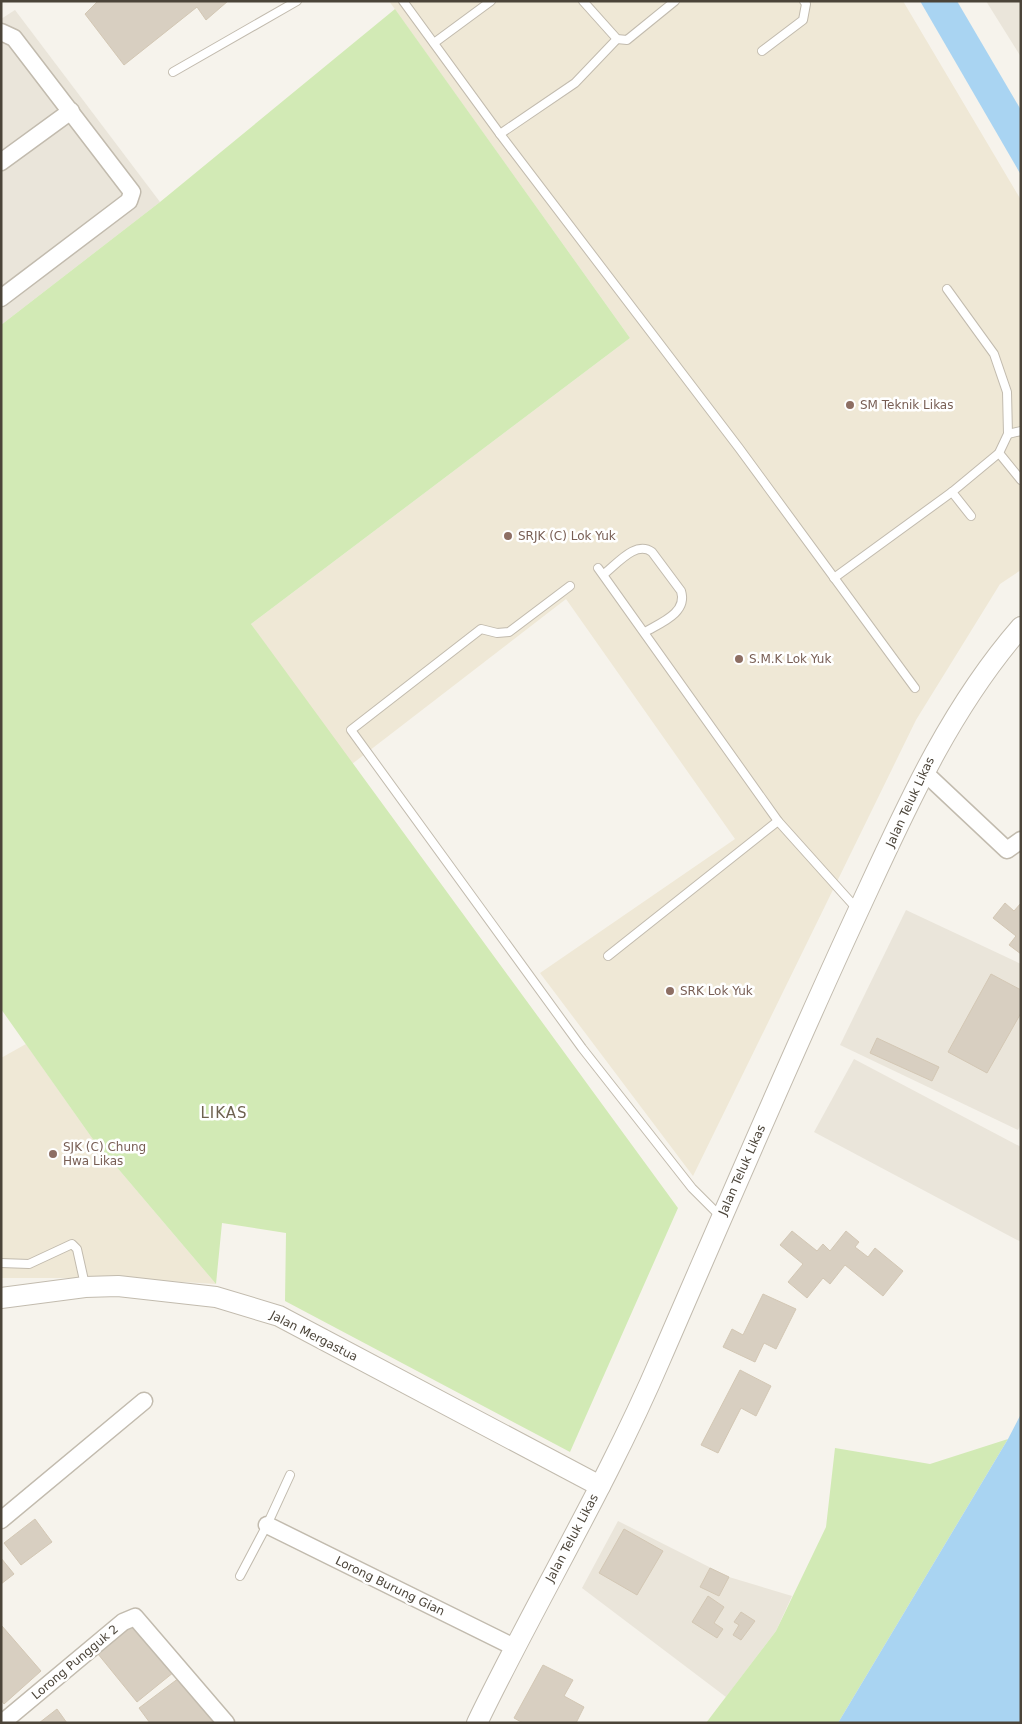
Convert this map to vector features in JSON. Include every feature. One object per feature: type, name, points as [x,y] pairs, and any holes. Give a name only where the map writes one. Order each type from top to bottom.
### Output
[{"type":"street","points":[[1,32],[14,38],[125,180],[132,192],[130,201],[1,298]]},
{"type":"street","points":[[1,162],[71,111]]},
{"type":"street","name":"Jalan Teluk Likas","points":[[477,1723],[514,1647],[600,1486],[658,1364],[721,1217],[924,772],[940,740],[986,668],[1021,627]]},
{"type":"street","points":[[924,772],[1008,850],[1021,840]]},
{"type":"street","name":"Jalan Mergastua","points":[[1,1298],[85,1287],[118,1286],[216,1297],[279,1316],[600,1486]]},
{"type":"street","points":[[1,1520],[144,1401]]},
{"type":"street","name":"Lorong Burung Gian","points":[[267,1526],[514,1647]]},
{"type":"street","name":"Lorong Pungguk 2","points":[[2,1723],[123,1622],[135,1617],[226,1723]]},
{"type":"lane","points":[[403,1],[500,134],[739,448],[915,688]]},
{"type":"lane","points":[[434,43],[491,1]]},
{"type":"lane","points":[[583,1],[617,39],[627,40],[675,1]]},
{"type":"lane","points":[[762,51],[803,20],[806,4],[804,1]]},
{"type":"lane","points":[[174,72],[295,2]]},
{"type":"lane","points":[[500,134],[575,83],[617,39]]},
{"type":"lane","points":[[834,578],[952,492],[1000,453],[1008,434],[1007,392],[994,354],[947,289]]},
{"type":"lane","points":[[1008,434],[1021,431]]},
{"type":"lane","points":[[1000,453],[1021,480]]},
{"type":"lane","points":[[952,492],[971,516]]},
{"type":"lane","points":[[645,632],[680,608],[684,598],[681,591],[652,552],[640,547],[601,571],[778,821],[859,911]]},
{"type":"lane","points":[[570,586],[510,632],[497,633],[480,629],[351,730],[582,1048],[692,1188],[721,1217]]},
{"type":"lane","points":[[608,956],[778,821]]},
{"type":"lane","points":[[1,1263],[29,1264],[72,1244],[78,1249],[85,1287]]},
{"type":"lane","points":[[240,1576],[267,1526],[290,1475]]},
{"type":"shaded area","points":[[389,1],[903,1],[1021,200],[1021,570],[1000,584],[916,720],[693,1176],[540,973],[735,839],[566,599],[352,764],[251,624],[630,338]]},
{"type":"shaded area","points":[[986,1],[1021,1],[1021,57]]},
{"type":"shaded area","points":[[15,10],[160,202],[1,325],[1,19]]},
{"type":"shaded area","points":[[906,910],[1021,964],[1021,1124],[1018,1130],[840,1045]]},
{"type":"shaded area","name":"SJK (C) Chung Hwa Likas","points":[[26,1044],[92,1138],[216,1284],[117,1278],[1,1278],[1,1058]]},
{"type":"shaded area","points":[[854,1059],[1021,1147],[1021,1242],[814,1132]]},
{"type":"shaded area","points":[[618,1521],[729,1577],[792,1596],[776,1631],[726,1697],[582,1588]]},
{"type":"green space","points":[[395,9],[630,338],[251,624],[678,1208],[570,1452],[285,1301],[286,1233],[222,1223],[216,1284],[92,1138],[1,1009],[1,325],[160,202]]},
{"type":"green space","points":[[1008,1439],[838,1723],[706,1723],[776,1631],[826,1527],[835,1448],[930,1464]]},
{"type":"water","points":[[920,1],[957,1],[1021,110],[1021,175]]},
{"type":"water","points":[[1021,1414],[1021,1723],[838,1723],[1008,1439]]},
{"type":"building","points":[[98,1],[228,1],[206,20],[197,7],[124,65],[85,14]]},
{"type":"building","points":[[1005,903],[1014,911],[1021,903],[1021,954],[1009,945],[1016,936],[993,918]]},
{"type":"building","points":[[991,974],[1021,990],[1021,1013],[987,1073],[948,1052]]},
{"type":"building","points":[[877,1038],[939,1067],[932,1081],[870,1053]]},
{"type":"building","points":[[792,1231],[817,1251],[823,1244],[830,1251],[846,1231],[859,1242],[855,1247],[868,1257],[875,1248],[903,1271],[883,1296],[845,1265],[830,1284],[823,1278],[807,1298],[788,1282],[803,1264],[780,1245]]},
{"type":"building","points":[[763,1294],[796,1309],[776,1349],[764,1343],[755,1362],[723,1347],[732,1329],[743,1335]]},
{"type":"building","points":[[740,1370],[771,1386],[756,1416],[741,1408],[718,1453],[701,1445]]},
{"type":"building","points":[[35,1519],[52,1542],[21,1565],[4,1543]]},
{"type":"building","points":[[624,1529],[663,1551],[637,1595],[599,1573]]},
{"type":"building","points":[[1,1558],[14,1574],[1,1584]]},
{"type":"building","points":[[710,1568],[729,1577],[719,1596],[700,1587]]},
{"type":"building","points":[[708,1596],[724,1607],[714,1623],[723,1629],[717,1638],[692,1622]]},
{"type":"building","points":[[741,1612],[755,1621],[741,1640],[733,1635],[739,1625],[734,1622]]},
{"type":"building","points":[[135,1624],[174,1672],[137,1702],[98,1654]]},
{"type":"building","points":[[2,1626],[41,1671],[4,1704],[1,1700]]},
{"type":"building","points":[[543,1665],[573,1680],[564,1696],[584,1707],[576,1723],[523,1723],[514,1718]]},
{"type":"building","points":[[179,1678],[214,1723],[150,1723],[139,1708]]},
{"type":"building","points":[[57,1709],[67,1723],[39,1723]]},
{"type":"place","name":"SM Teknik Likas","points":[[850,405]]},
{"type":"place","name":"SRJK (C) Lok Yuk","points":[[508,536]]},
{"type":"place","name":"S.M.K Lok Yuk","points":[[739,659]]},
{"type":"place","name":"SRK Lok Yuk","points":[[670,991]]},
{"type":"place","name":"SJK (C) Chung Hwa Likas","points":[[53,1154]]},
{"type":"district","name":"LIKAS","points":[[224,1113]]}]
